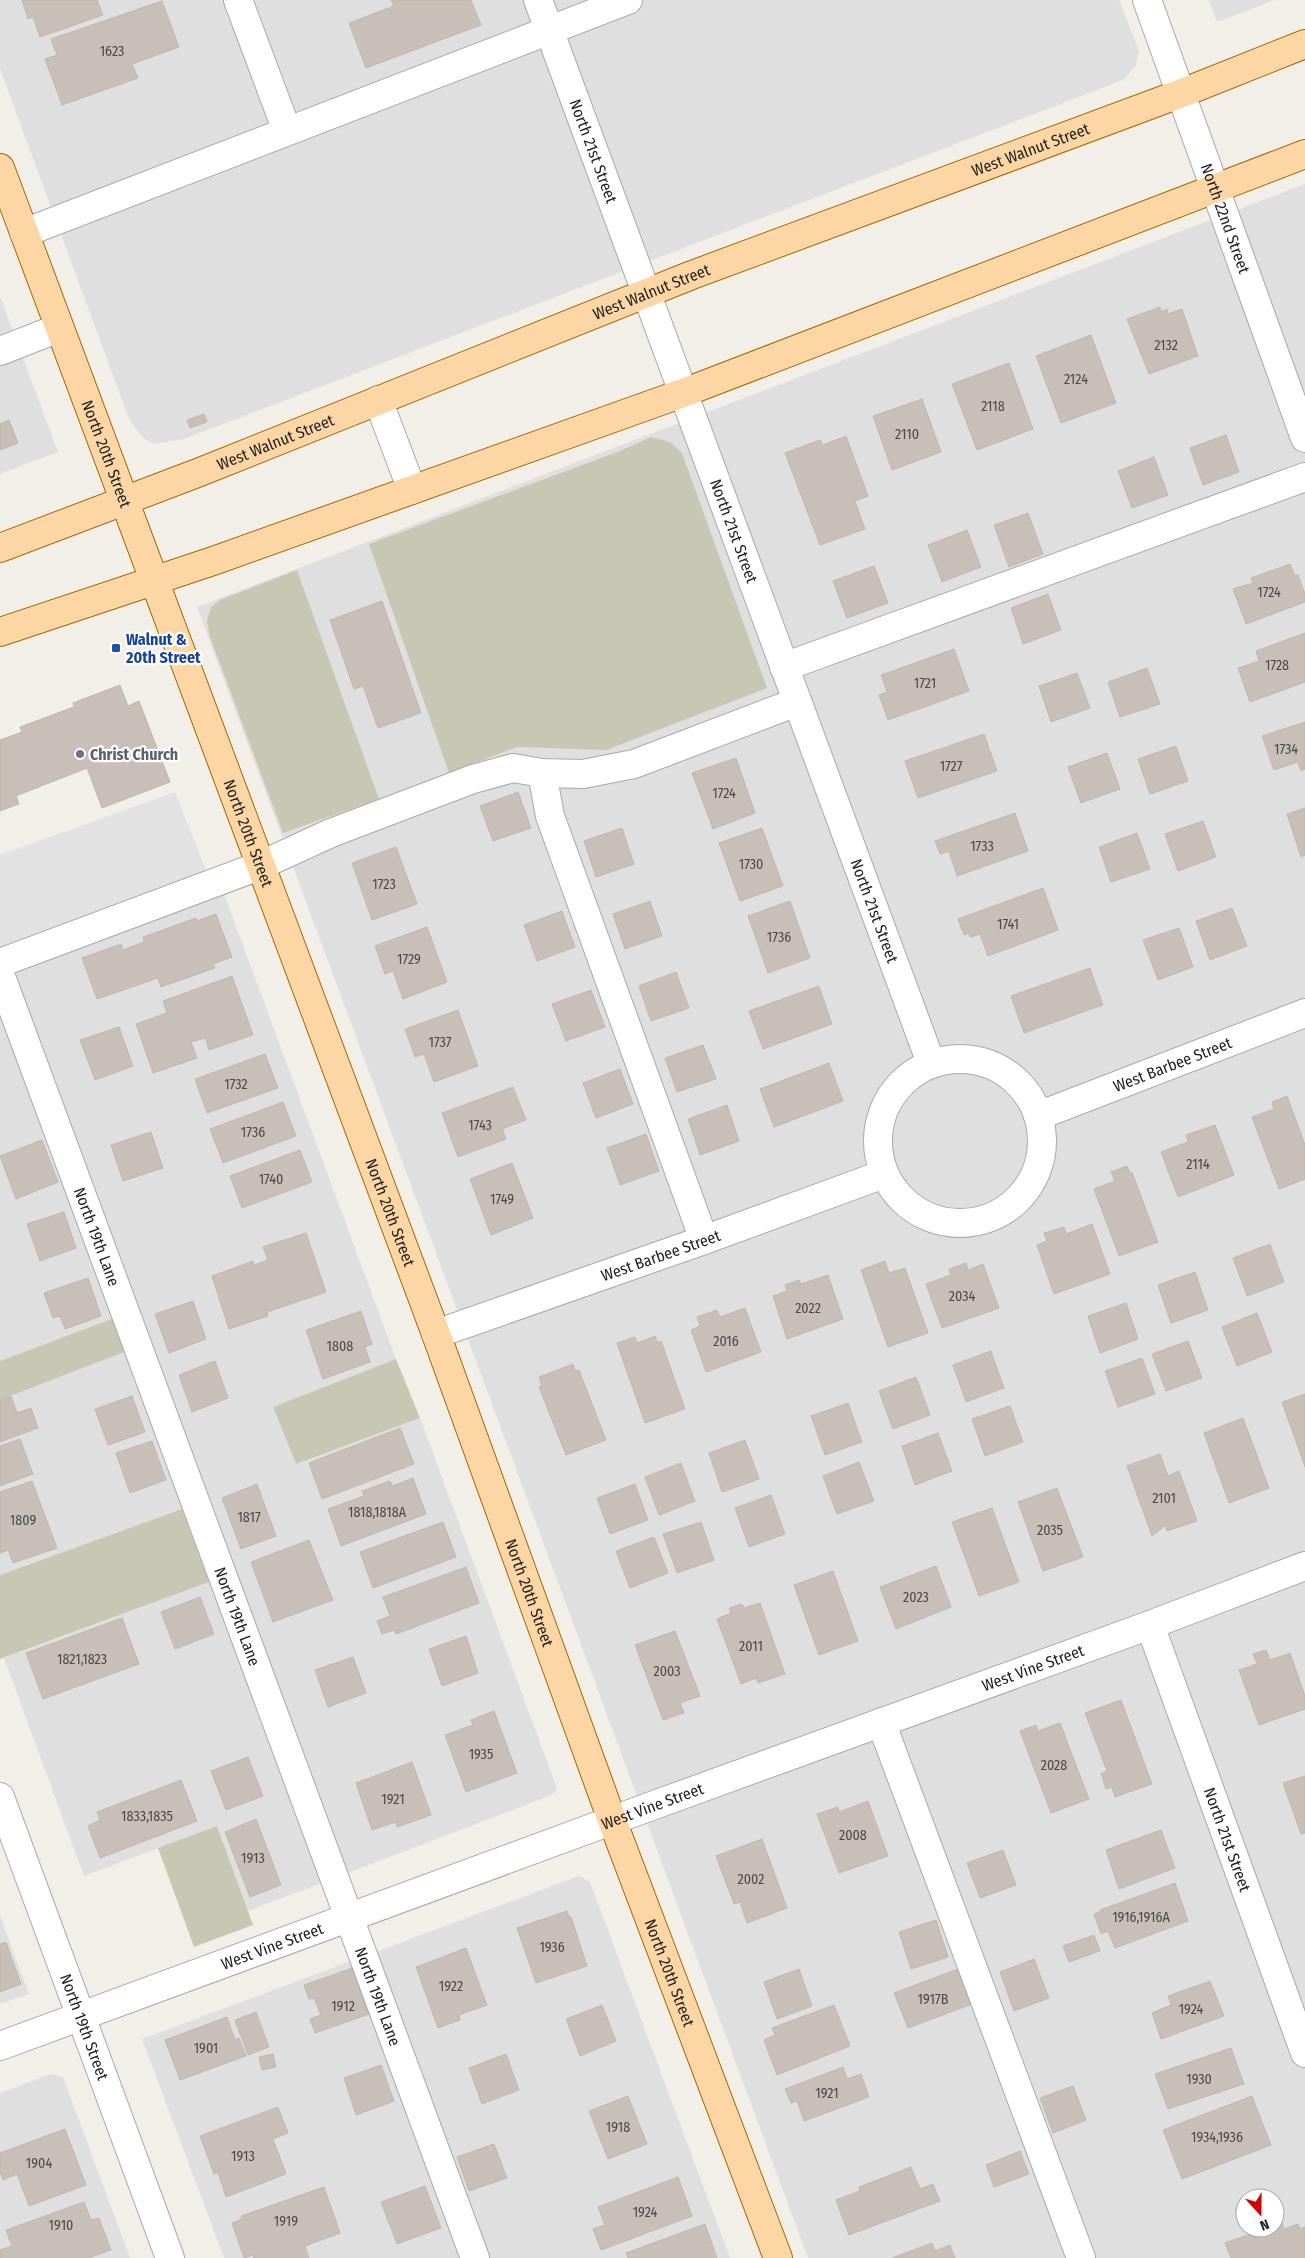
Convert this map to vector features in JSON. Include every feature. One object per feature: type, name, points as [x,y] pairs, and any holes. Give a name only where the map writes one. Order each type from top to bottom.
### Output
[{"type":"main road","name":"West Walnut Street","points":[[0,548],[123,502],[645,293],[1182,93],[1305,44]]},
{"type":"main road","points":[[0,632],[216,560],[683,393],[1305,154]]},
{"type":"main road","name":"North 20th Street","points":[[0,168],[123,502],[436,1334],[612,1820],[778,2258]]},
{"type":"street","points":[[238,0],[287,131]]},
{"type":"street","name":"North 21st Street","points":[[538,0],[930,1063]]},
{"type":"street","points":[[24,233],[628,0]]},
{"type":"street","name":"North 22nd Street","points":[[1146,0],[1182,93],[1305,438]]},
{"type":"street","points":[[0,351],[59,328]]},
{"type":"street","points":[[378,400],[412,490]]},
{"type":"street","points":[[784,667],[1305,477]]},
{"type":"street","points":[[0,963],[260,866],[332,833],[473,779],[512,768],[542,774],[583,774],[634,764],[797,702]]},
{"type":"street","points":[[542,774],[550,816],[704,1240]]},
{"type":"street","name":"North 19th Lane","points":[[0,974],[475,2258]]},
{"type":"street","name":"West Barbee Street","points":[[1038,1116],[1305,1013]]},
{"type":"street","points":[[957,1058],[983,1062],[1008,1074],[1026,1092],[1038,1116],[1042,1140],[1039,1165],[1028,1188],[1010,1206],[989,1218],[964,1224],[939,1221],[916,1211],[897,1195],[884,1174],[877,1148],[879,1122],[890,1097],[907,1077],[930,1063],[957,1058]]},
{"type":"street","name":"West Barbee Street","points":[[436,1334],[704,1240],[884,1174]]},
{"type":"street","name":"West Vine Street","points":[[0,2046],[612,1820],[1150,1625],[1305,1566]]},
{"type":"street","name":"North 21st Street","points":[[1150,1625],[1305,2053]]},
{"type":"street","points":[[881,1722],[1081,2258]]},
{"type":"street","name":"North 19th Street","points":[[0,1797],[170,2258]]},
{"type":"shaded area","points":[[0,0],[1119,0],[1139,51],[1136,66],[1123,80],[184,439],[155,444],[143,438],[129,419],[0,69]]},
{"type":"shaded area","points":[[1209,0],[1275,0],[1217,22]]},
{"type":"shaded area","points":[[1305,184],[1305,2258],[808,2258],[197,607]]},
{"type":"shaded area","points":[[0,296],[58,452],[0,474]]},
{"type":"shaded area","points":[[651,437],[670,442],[682,453],[767,688],[606,750],[517,747],[449,773],[369,544],[620,451]]},
{"type":"shaded area","points":[[297,570],[379,799],[283,833],[210,637],[207,621],[211,607],[220,600]]},
{"type":"shaded area","points":[[175,792],[209,878],[0,953],[0,855]]},
{"type":"shaded area","points":[[217,875],[396,1359],[273,1407],[296,1464],[420,1418],[557,1788],[552,1795],[248,1911],[217,1826],[84,1876],[4,1658],[209,1582],[182,1509],[0,1575],[0,1400],[127,1351],[114,1318],[0,1361],[0,953]]},
{"type":"shaded area","points":[[114,1318],[127,1351],[0,1400],[0,1361]]},
{"type":"shaded area","points":[[396,1359],[420,1418],[296,1464],[273,1407]]},
{"type":"shaded area","points":[[182,1509],[209,1582],[0,1659],[0,1575]]},
{"type":"shaded area","points":[[217,1826],[253,1925],[194,1947],[158,1848]]},
{"type":"shaded area","points":[[579,1876],[590,1882],[730,2258],[224,2258],[142,2039]]},
{"type":"shaded area","points":[[0,1915],[29,1994],[0,2004]]},
{"type":"shaded area","points":[[51,2074],[63,2077],[130,2258],[0,2258],[0,2093]]},
{"type":"building","points":[[22,0],[97,0],[103,15],[40,37],[33,17],[28,19]]},
{"type":"building","points":[[391,0],[471,0],[481,25],[366,68],[349,23],[394,6]]},
{"type":"building","points":[[162,1],[179,47],[132,64],[138,78],[62,105],[45,59],[57,55],[51,39]]},
{"type":"building","points":[[1160,307],[1161,312],[1167,309],[1168,314],[1182,309],[1198,356],[1149,374],[1127,319]]},
{"type":"building","points":[[1091,335],[1116,403],[1061,423],[1036,356]]},
{"type":"building","points":[[1009,363],[1033,429],[977,450],[952,384]]},
{"type":"building","points":[[922,399],[941,452],[892,470],[873,416]]},
{"type":"building","points":[[204,414],[207,422],[190,428],[187,420]]},
{"type":"building","points":[[9,420],[18,443],[0,450],[0,424]]},
{"type":"building","points":[[1226,435],[1239,472],[1203,485],[1190,448]]},
{"type":"building","points":[[846,436],[868,496],[855,501],[865,529],[820,545],[785,453],[820,440],[823,445]]},
{"type":"building","points":[[1154,457],[1168,495],[1132,508],[1118,471]]},
{"type":"building","points":[[1028,513],[1043,554],[1009,567],[994,525]]},
{"type":"building","points":[[967,530],[981,567],[942,582],[928,545]]},
{"type":"building","points":[[1290,564],[1295,576],[1298,575],[1305,594],[1305,602],[1246,624],[1233,589],[1253,583],[1251,578]]},
{"type":"building","points":[[874,566],[888,603],[847,618],[833,581]]},
{"type":"building","points":[[1048,594],[1061,630],[1023,644],[1011,608]]},
{"type":"building","points":[[382,601],[421,713],[378,728],[363,686],[354,689],[330,620]]},
{"type":"building","points":[[1305,633],[1305,682],[1250,702],[1238,668],[1259,661],[1256,651]]},
{"type":"building","points":[[954,649],[969,691],[888,720],[879,695],[887,692],[881,675]]},
{"type":"building","points":[[1147,668],[1160,704],[1120,717],[1108,682]]},
{"type":"building","points":[[1077,673],[1090,708],[1051,722],[1039,686]]},
{"type":"building","name":"Christ Church","points":[[120,685],[128,706],[139,701],[170,782],[102,808],[87,768],[16,796],[19,804],[0,811],[0,740],[22,732],[20,727],[74,707],[73,703]]},
{"type":"building","points":[[1305,722],[1305,769],[1301,771],[1298,762],[1274,770],[1262,736]]},
{"type":"building","points":[[984,734],[997,771],[918,798],[905,761]]},
{"type":"building","points":[[1176,746],[1188,781],[1150,794],[1138,759]]},
{"type":"building","points":[[1107,753],[1120,789],[1081,803],[1068,767]]},
{"type":"building","points":[[736,758],[755,813],[713,829],[692,773]]},
{"type":"building","points":[[518,792],[531,828],[493,841],[480,806]]},
{"type":"building","points":[[1305,808],[1305,855],[1301,857],[1287,814]]},
{"type":"building","points":[[1015,813],[1028,851],[957,876],[949,851],[940,854],[935,841]]},
{"type":"building","points":[[1203,821],[1216,857],[1178,871],[1165,834]]},
{"type":"building","points":[[622,828],[634,864],[596,877],[584,841]]},
{"type":"building","points":[[762,828],[783,886],[740,901],[719,843]]},
{"type":"building","points":[[1137,833],[1150,869],[1111,882],[1099,847]]},
{"type":"building","points":[[396,847],[417,904],[372,920],[352,863]]},
{"type":"building","points":[[1043,888],[1058,930],[988,956],[980,934],[970,937],[969,933],[964,935],[958,919]]},
{"type":"building","points":[[650,901],[662,936],[625,949],[613,914]]},
{"type":"building","points":[[790,901],[810,958],[768,973],[748,916]]},
{"type":"building","points":[[1232,908],[1247,946],[1210,960],[1196,921]]},
{"type":"building","points":[[562,911],[575,947],[537,961],[524,925]]},
{"type":"building","points":[[216,914],[232,957],[213,964],[215,968],[161,987],[158,978],[97,999],[82,958],[121,944],[123,950],[144,942],[143,937],[196,918],[197,921]]},
{"type":"building","points":[[427,927],[447,982],[403,999],[393,971],[385,974],[375,946]]},
{"type":"building","points":[[1179,928],[1193,967],[1158,980],[1143,940]]},
{"type":"building","points":[[1090,968],[1103,1005],[1024,1033],[1011,996]]},
{"type":"building","points":[[676,972],[689,1008],[651,1021],[639,986]]},
{"type":"building","points":[[232,976],[253,1035],[209,1050],[205,1038],[191,1042],[197,1058],[153,1073],[136,1024],[167,1013],[163,1001]]},
{"type":"building","points":[[819,986],[832,1024],[763,1049],[749,1011]]},
{"type":"building","points":[[591,990],[605,1027],[566,1041],[552,1004]]},
{"type":"building","points":[[458,1010],[478,1066],[434,1082],[424,1054],[415,1057],[405,1029]]},
{"type":"building","points":[[119,1027],[133,1066],[95,1080],[80,1040]]},
{"type":"building","points":[[703,1045],[716,1079],[677,1092],[665,1058]]},
{"type":"building","points":[[265,1054],[278,1088],[207,1113],[195,1079]]},
{"type":"building","points":[[829,1063],[843,1101],[774,1127],[760,1089]]},
{"type":"building","points":[[620,1069],[633,1104],[596,1118],[583,1083]]},
{"type":"building","points":[[513,1087],[526,1120],[502,1129],[506,1139],[458,1157],[442,1113]]},
{"type":"building","points":[[1287,1096],[1305,1145],[1305,1179],[1279,1189],[1252,1117],[1274,1109],[1272,1102]]},
{"type":"building","points":[[283,1102],[296,1136],[223,1163],[210,1129]]},
{"type":"building","points":[[727,1105],[739,1141],[700,1155],[688,1119]]},
{"type":"building","points":[[1215,1125],[1234,1175],[1178,1197],[1161,1152],[1188,1142],[1186,1135]]},
{"type":"building","points":[[151,1132],[163,1168],[123,1181],[111,1145]]},
{"type":"building","points":[[646,1134],[659,1171],[620,1185],[607,1148]]},
{"type":"building","points":[[42,1140],[58,1182],[16,1199],[0,1156]]},
{"type":"building","points":[[300,1150],[312,1182],[242,1208],[230,1176]]},
{"type":"building","points":[[512,1163],[533,1218],[491,1235],[470,1179]]},
{"type":"building","points":[[1127,1166],[1130,1173],[1132,1172],[1158,1242],[1119,1256],[1094,1189],[1115,1181],[1111,1172]]},
{"type":"building","points":[[64,1212],[76,1248],[40,1261],[27,1224]]},
{"type":"building","points":[[1092,1224],[1110,1274],[1054,1294],[1037,1245],[1047,1241],[1044,1233],[1064,1227],[1066,1234]]},
{"type":"building","points":[[306,1233],[326,1292],[267,1312],[268,1316],[229,1329],[212,1276],[253,1261],[254,1265],[268,1260],[263,1247]]},
{"type":"building","points":[[1270,1244],[1284,1282],[1247,1296],[1233,1258]]},
{"type":"building","points":[[885,1261],[889,1273],[905,1268],[928,1333],[888,1347],[861,1270]]},
{"type":"building","points":[[966,1263],[968,1270],[983,1264],[999,1308],[942,1328],[926,1284],[951,1275],[949,1269]]},
{"type":"building","points":[[1195,1272],[1208,1310],[1171,1323],[1158,1285]]},
{"type":"building","points":[[828,1275],[843,1319],[787,1339],[773,1296],[787,1291],[785,1285],[799,1280],[801,1284]]},
{"type":"building","points":[[88,1278],[101,1316],[65,1329],[60,1316],[53,1318],[44,1293]]},
{"type":"building","points":[[193,1301],[206,1339],[169,1353],[155,1314]]},
{"type":"building","points":[[1126,1303],[1138,1339],[1100,1353],[1088,1316]]},
{"type":"building","points":[[745,1308],[761,1352],[706,1372],[691,1330],[700,1326],[697,1317],[717,1310],[720,1317]]},
{"type":"building","points":[[361,1311],[372,1344],[365,1347],[370,1362],[323,1379],[306,1330]]},
{"type":"building","points":[[1257,1313],[1272,1352],[1237,1366],[1222,1327]]},
{"type":"building","points":[[655,1336],[658,1343],[661,1341],[685,1409],[645,1423],[617,1343],[635,1337],[637,1343]]},
{"type":"building","points":[[1188,1341],[1202,1378],[1166,1391],[1152,1354]]},
{"type":"building","points":[[991,1351],[1004,1388],[966,1402],[953,1365]]},
{"type":"building","points":[[1142,1358],[1155,1394],[1118,1407],[1105,1371]]},
{"type":"building","points":[[215,1361],[228,1398],[192,1412],[179,1375]]},
{"type":"building","points":[[573,1364],[575,1371],[579,1370],[606,1440],[566,1455],[539,1387],[542,1386],[539,1377]]},
{"type":"building","points":[[916,1377],[930,1415],[893,1429],[879,1391]]},
{"type":"building","points":[[1305,1394],[1305,1467],[1282,1402]]},
{"type":"building","points":[[11,1396],[17,1413],[31,1408],[38,1428],[0,1442],[0,1400]]},
{"type":"building","points":[[132,1396],[145,1432],[108,1445],[95,1409]]},
{"type":"building","points":[[848,1403],[862,1442],[825,1455],[811,1416]]},
{"type":"building","points":[[1010,1406],[1023,1442],[985,1456],[972,1419]]},
{"type":"building","points":[[1243,1418],[1269,1488],[1229,1503],[1204,1433]]},
{"type":"building","points":[[400,1428],[414,1464],[322,1499],[309,1463]]},
{"type":"building","points":[[938,1433],[952,1471],[915,1485],[902,1446]]},
{"type":"building","points":[[20,1439],[33,1474],[0,1486],[0,1446]]},
{"type":"building","points":[[745,1440],[759,1479],[722,1492],[709,1453]]},
{"type":"building","points":[[152,1441],[166,1480],[130,1493],[116,1453]]},
{"type":"building","points":[[1160,1454],[1168,1476],[1179,1471],[1197,1521],[1167,1531],[1166,1525],[1152,1536],[1127,1466]]},
{"type":"building","points":[[859,1462],[874,1501],[837,1514],[823,1476]]},
{"type":"building","points":[[681,1463],[695,1501],[659,1515],[645,1477]]},
{"type":"building","points":[[413,1478],[426,1514],[341,1546],[328,1509],[364,1496],[362,1491],[390,1481],[392,1486]]},
{"type":"building","points":[[32,1481],[57,1548],[13,1563],[8,1550],[0,1553],[0,1492]]},
{"type":"building","points":[[257,1484],[276,1536],[241,1549],[222,1498]]},
{"type":"building","points":[[635,1484],[648,1520],[610,1534],[597,1498]]},
{"type":"building","points":[[1057,1488],[1083,1557],[1043,1571],[1018,1502]]},
{"type":"building","points":[[771,1495],[785,1534],[749,1547],[735,1508]]},
{"type":"building","points":[[992,1508],[1019,1582],[979,1596],[952,1522]]},
{"type":"building","points":[[443,1522],[456,1557],[373,1588],[360,1552]]},
{"type":"building","points":[[701,1522],[714,1560],[677,1573],[663,1534]]},
{"type":"building","points":[[654,1537],[668,1573],[630,1588],[616,1551]]},
{"type":"building","points":[[309,1540],[333,1600],[273,1622],[251,1562]]},
{"type":"building","points":[[936,1566],[951,1607],[896,1629],[880,1587]]},
{"type":"building","points":[[466,1567],[479,1603],[396,1634],[395,1630],[382,1634],[377,1621],[390,1616],[383,1597]]},
{"type":"building","points":[[833,1571],[858,1641],[819,1655],[794,1585]]},
{"type":"building","points":[[200,1597],[214,1634],[175,1649],[161,1612]]},
{"type":"building","points":[[760,1603],[785,1674],[758,1683],[756,1678],[741,1684],[717,1619],[731,1613],[729,1608],[742,1604],[744,1608]]},
{"type":"building","points":[[122,1618],[139,1664],[43,1699],[26,1653]]},
{"type":"building","points":[[675,1631],[700,1696],[680,1703],[684,1713],[663,1720],[635,1645]]},
{"type":"building","points":[[466,1636],[478,1673],[442,1686],[429,1649]]},
{"type":"building","points":[[1266,1650],[1270,1660],[1290,1653],[1305,1696],[1305,1709],[1259,1725],[1239,1670],[1257,1664],[1253,1654]]},
{"type":"building","points":[[353,1657],[366,1693],[328,1707],[315,1670]]},
{"type":"building","points":[[1121,1700],[1152,1784],[1115,1797],[1112,1787],[1106,1789],[1101,1774],[1107,1771],[1085,1713]]},
{"type":"building","points":[[494,1711],[517,1773],[466,1792],[445,1735],[473,1725],[471,1720]]},
{"type":"building","points":[[1060,1723],[1089,1799],[1051,1813],[1020,1731],[1036,1725],[1038,1731]]},
{"type":"building","points":[[248,1757],[263,1796],[226,1810],[211,1771]]},
{"type":"building","points":[[412,1762],[431,1815],[397,1827],[396,1822],[372,1830],[356,1783]]},
{"type":"building","points":[[1305,1776],[1305,1833],[1301,1834],[1283,1783]]},
{"type":"building","points":[[181,1780],[197,1821],[100,1858],[88,1826],[100,1820],[97,1812]]},
{"type":"building","points":[[868,1801],[888,1856],[839,1873],[817,1814],[838,1807],[839,1812]]},
{"type":"building","points":[[256,1819],[281,1885],[250,1897],[225,1832]]},
{"type":"building","points":[[1161,1830],[1175,1868],[1119,1889],[1106,1850]]},
{"type":"building","points":[[762,1839],[787,1908],[747,1923],[740,1902],[734,1904],[716,1856]]},
{"type":"building","points":[[1003,1850],[1016,1885],[980,1898],[967,1863]]},
{"type":"building","points":[[1175,1883],[1188,1921],[1115,1948],[1108,1931],[1101,1934],[1094,1914],[1100,1910]]},
{"type":"building","points":[[567,1911],[569,1917],[571,1917],[587,1966],[536,1983],[517,1928]]},
{"type":"building","points":[[936,1920],[948,1957],[911,1969],[899,1932]]},
{"type":"building","points":[[1094,1935],[1100,1951],[1069,1962],[1063,1946]]},
{"type":"building","points":[[6,1942],[21,1984],[0,1992],[0,1944]]},
{"type":"building","points":[[466,1948],[487,2005],[459,2015],[460,2020],[438,2028],[416,1967]]},
{"type":"building","points":[[1034,1959],[1049,1998],[1014,2011],[1000,1972]]},
{"type":"building","points":[[355,1967],[372,2013],[315,2033],[310,2019],[321,2015],[314,1998],[309,1999],[304,1985]]},
{"type":"building","points":[[799,1969],[812,2006],[777,2019],[764,1982]]},
{"type":"building","points":[[958,1969],[972,2004],[908,2028],[894,1993]]},
{"type":"building","points":[[1210,1981],[1224,2016],[1161,2039],[1152,2013],[1171,2005],[1168,1996]]},
{"type":"building","points":[[602,2005],[616,2041],[580,2056],[566,2019]]},
{"type":"building","points":[[834,2005],[850,2046],[777,2075],[764,2040],[775,2035],[772,2028]]},
{"type":"building","points":[[256,2012],[269,2047],[248,2055],[235,2020]]},
{"type":"building","points":[[227,2017],[235,2040],[239,2038],[246,2056],[180,2080],[165,2040]]},
{"type":"building","points":[[1231,2048],[1244,2084],[1168,2109],[1155,2074]]},
{"type":"building","points":[[273,2054],[276,2067],[262,2070],[259,2057]]},
{"type":"building","points":[[506,2054],[519,2090],[482,2104],[469,2068]]},
{"type":"building","points":[[381,2065],[394,2101],[356,2115],[344,2078]]},
{"type":"building","points":[[843,2067],[847,2079],[861,2074],[869,2097],[804,2121],[797,2101],[791,2103],[785,2089]]},
{"type":"building","points":[[1073,2086],[1086,2120],[1053,2133],[1040,2098]]},
{"type":"building","points":[[628,2096],[647,2144],[608,2159],[589,2111]]},
{"type":"building","points":[[1252,2096],[1271,2145],[1182,2179],[1163,2130]]},
{"type":"building","points":[[278,2107],[288,2133],[273,2139],[286,2174],[226,2197],[218,2173],[214,2174],[200,2136]]},
{"type":"building","points":[[65,2129],[86,2185],[29,2206],[17,2174],[3,2180],[0,2172],[0,2153]]},
{"type":"building","points":[[494,2144],[507,2178],[469,2191],[457,2157]]},
{"type":"building","points":[[1020,2151],[1029,2174],[994,2187],[986,2165]]},
{"type":"building","points":[[911,2167],[920,2189],[933,2184],[940,2201],[849,2235],[836,2200],[860,2191],[859,2187]]},
{"type":"building","points":[[678,2177],[692,2216],[601,2250],[593,2229],[605,2225],[598,2207]]},
{"type":"building","points":[[425,2186],[441,2228],[397,2244],[381,2202]]},
{"type":"building","points":[[324,2187],[340,2233],[305,2246],[309,2258],[254,2258],[253,2255],[244,2258],[232,2223],[242,2219],[241,2216]]},
{"type":"building","points":[[84,2202],[91,2220],[99,2218],[111,2250],[88,2258],[0,2258],[0,2250],[12,2246],[6,2230]]},
{"type":"building","points":[[705,2224],[717,2258],[628,2258],[626,2253]]},
{"type":"building","points":[[1298,2224],[1300,2229],[1305,2227],[1305,2258],[1231,2258],[1225,2243],[1239,2238],[1285,2238],[1285,2229]]},
{"type":"building","points":[[932,2243],[935,2251],[950,2245],[955,2258],[892,2258]]},
{"type":"place","name":"Walnut & 20th Street","points":[[116,648]]},
{"type":"place","name":"Christ Church","points":[[80,754]]}]
